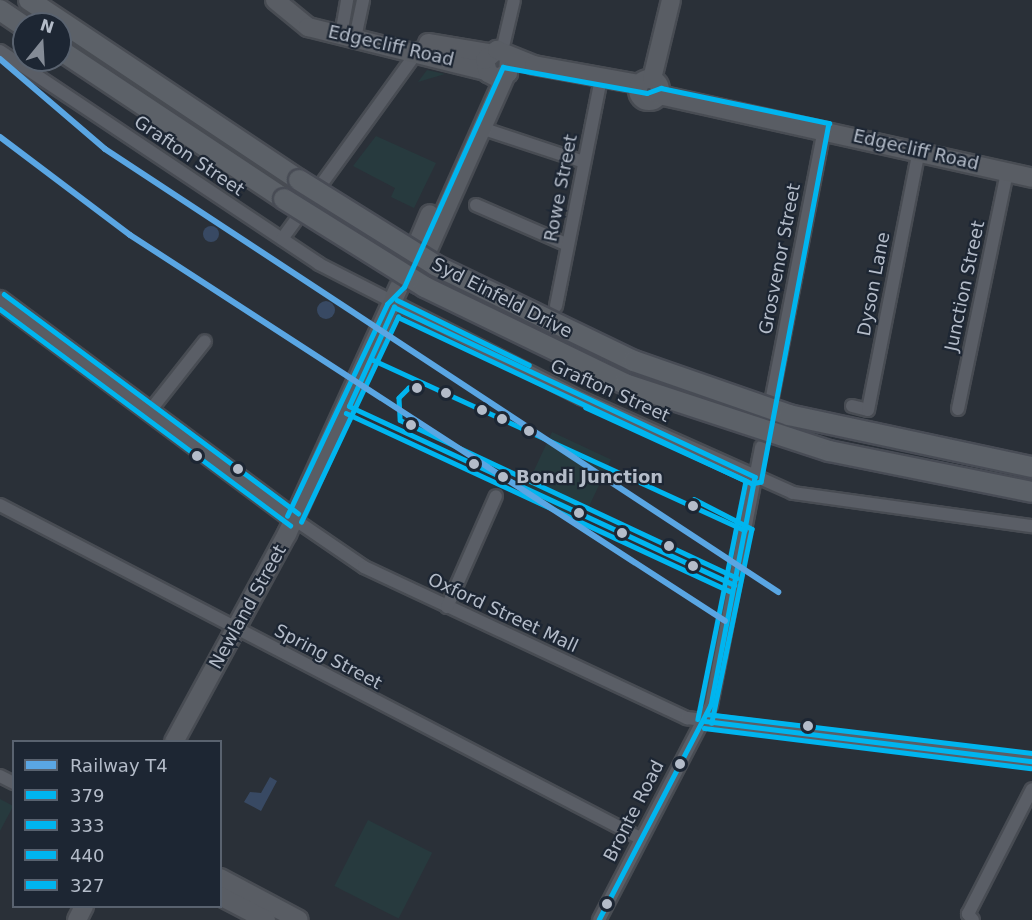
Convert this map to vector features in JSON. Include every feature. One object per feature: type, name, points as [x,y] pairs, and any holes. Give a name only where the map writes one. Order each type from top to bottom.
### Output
[{"type":"main road","name":"Syd Einfeld Drive","points":[[29,0],[299,180],[435,265],[634,361],[789,415],[1032,467]]},
{"type":"main road","name":"Syd Einfeld Drive","points":[[72,58],[284,199],[434,292],[625,384],[830,451],[1032,492]]},
{"type":"street","name":"Edgecliff Road","points":[[275,0],[297,18],[349,32],[498,65],[600,83],[648,88],[919,149],[1032,178]]},
{"type":"street","points":[[347,0],[349,32]]},
{"type":"street","points":[[349,32],[363,0]]},
{"type":"street","points":[[498,65],[424,244],[481,128],[498,65],[514,0]]},
{"type":"street","points":[[648,88],[671,0]]},
{"type":"street","points":[[323,182],[421,47]]},
{"type":"street","name":"Grafton Street","points":[[0,51],[282,239],[394,307],[755,477],[814,498],[1032,526]]},
{"type":"street","name":"Rowe Street","points":[[556,306],[600,83]]},
{"type":"street","points":[[481,128],[584,162]]},
{"type":"street","name":"Grosvenor Street","points":[[772,397],[824,129]]},
{"type":"street","name":"Dyson Lane","points":[[852,406],[868,410],[919,149]]},
{"type":"street","name":"Junction Street","points":[[958,409],[1007,172]]},
{"type":"street","points":[[476,205],[568,245]]},
{"type":"street","points":[[282,239],[295,221]]},
{"type":"street","name":"Newland Street","points":[[175,740],[237,629],[294,519],[404,290]]},
{"type":"street","points":[[0,300],[294,519]]},
{"type":"street","points":[[150,412],[205,341]]},
{"type":"street","points":[[705,721],[761,447]]},
{"type":"street","points":[[447,608],[496,495]]},
{"type":"street","name":"Spring Street","points":[[0,505],[640,838]]},
{"type":"street","name":"Oxford Street Mall","points":[[294,519],[364,567],[447,608],[687,718],[1032,761]]},
{"type":"street","name":"Bronte Road","points":[[599,920],[640,838],[705,721]]},
{"type":"street","points":[[971,917],[1032,789]]},
{"type":"street","points":[[222,879],[299,920]]},
{"type":"street","points":[[222,897],[266,920]]},
{"type":"green space","points":[[427,70],[445,74],[418,82]]},
{"type":"green space","points":[[376,136],[436,163],[414,208],[391,197],[395,188],[353,166]]},
{"type":"green space","points":[[552,432],[611,459],[580,525],[522,497]]},
{"type":"green space","points":[[0,799],[12,805],[12,808],[0,831]]},
{"type":"green space","points":[[368,820],[432,853],[399,919],[334,886]]},
{"type":"water","points":[[208,226],[214,226],[219,234],[217,240],[208,242],[203,237],[203,231]]},
{"type":"water","points":[[326,301],[332,304],[335,310],[332,316],[326,319],[320,316],[317,310],[320,304]]},
{"type":"water","points":[[270,777],[277,781],[261,811],[244,802],[250,792],[261,793]]},
{"type":"tunnel","points":[[409,293],[429,247]]},
{"type":"rail line","name":"T4","points":[[0,59],[105,149],[778,592]]},
{"type":"rail line","name":"T4","points":[[0,137],[130,235],[725,621]]},
{"type":"transit line","name":"440","points":[[287,516],[387,304],[404,287],[503,67],[647,93],[661,88],[829,123],[761,482],[752,484],[586,408]]},
{"type":"transit line","name":"440","points":[[4,294],[298,513]]},
{"type":"transit line","name":"440","points":[[397,300],[529,365]]},
{"type":"transit line","name":"379","points":[[349,406],[394,307],[755,477],[711,705],[599,920]]},
{"type":"transit line","name":"333","points":[[0,309],[290,525]]},
{"type":"transit line","name":"333","points":[[301,522],[398,317],[746,481],[698,719]]},
{"type":"transit line","name":"379","points":[[371,359],[745,530]]},
{"type":"transit line","name":"327","points":[[419,388],[409,388],[399,398],[400,420],[737,578]]},
{"type":"transit line","name":"379","points":[[349,406],[734,585]]},
{"type":"transit line","name":"333","points":[[346,413],[731,592]]},
{"type":"transit line","name":"327","points":[[694,499],[752,529],[712,723]]},
{"type":"transit line","name":"327","points":[[706,714],[1032,753]]},
{"type":"transit line","name":"379","points":[[705,721],[1032,761]]},
{"type":"transit line","name":"333","points":[[704,728],[1031,768]]},
{"type":"place","name":"Bondi Junction","points":[[503,477]]}]
